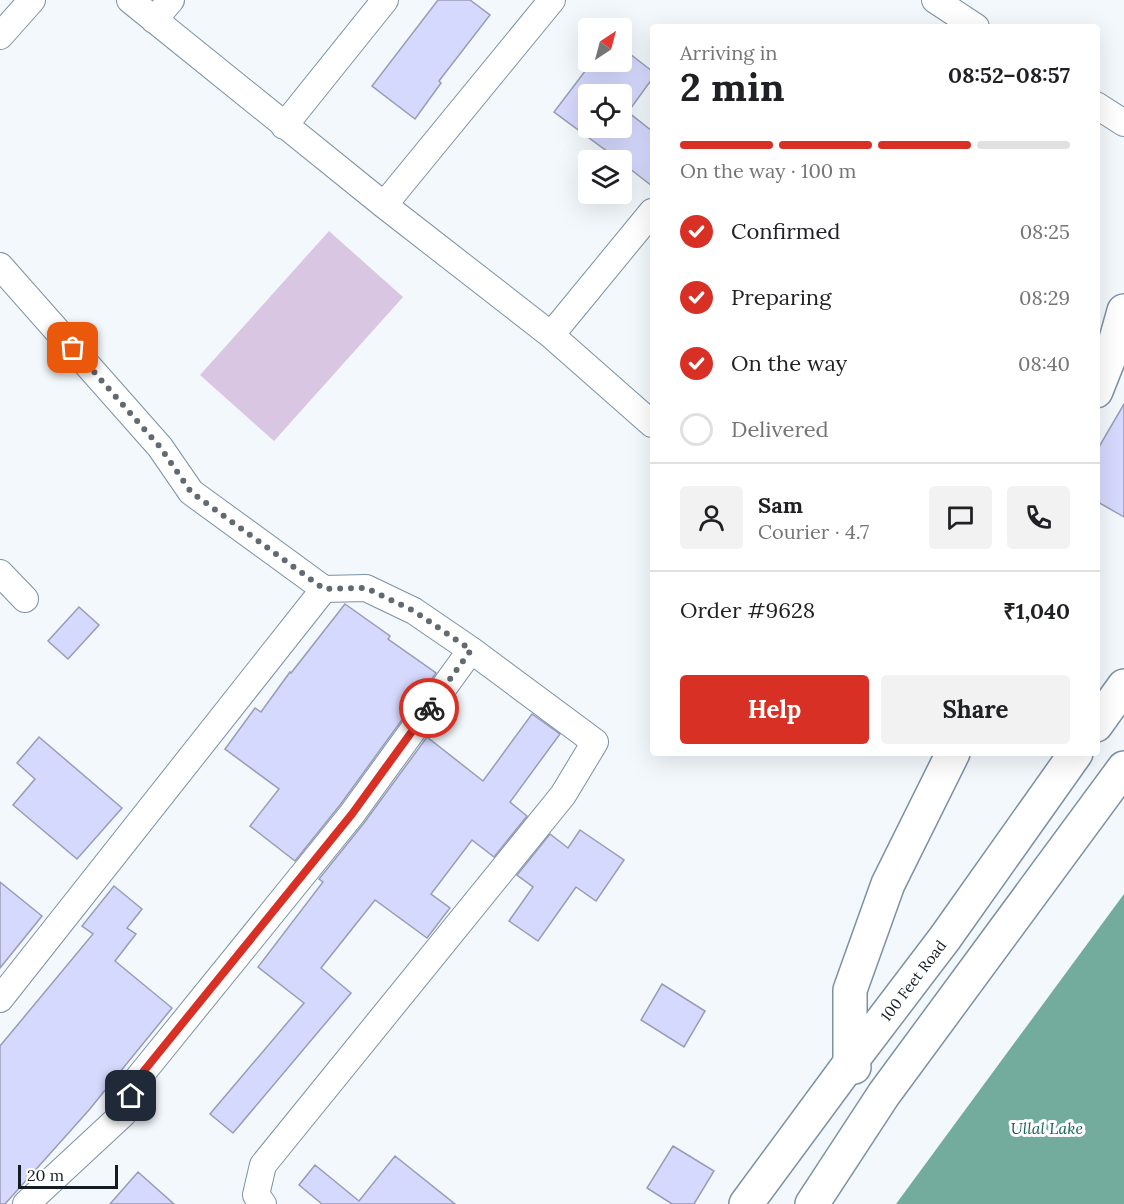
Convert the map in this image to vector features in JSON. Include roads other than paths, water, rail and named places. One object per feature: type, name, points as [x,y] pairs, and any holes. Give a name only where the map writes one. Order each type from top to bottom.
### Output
[{"type":"main road","points":[[1100,381],[1115,343],[1124,310]]},
{"type":"main road","points":[[1100,719],[1124,686]]},
{"type":"main road","points":[[884,1094],[850,1063],[850,990],[888,884],[952,756]]},
{"type":"main road","name":"100 Feet Road","points":[[746,1204],[945,938],[1074,756]]},
{"type":"main road","points":[[812,1204],[884,1094],[1124,768]]},
{"type":"street","points":[[0,36],[32,0]]},
{"type":"street","points":[[130,0],[284,126],[551,335],[650,422]]},
{"type":"street","points":[[154,20],[171,0]]},
{"type":"street","points":[[284,126],[385,0]]},
{"type":"street","points":[[384,205],[552,0]]},
{"type":"street","points":[[935,0],[971,24]]},
{"type":"street","points":[[1100,108],[1124,123]]},
{"type":"street","points":[[551,335],[650,214]]},
{"type":"street","points":[[0,266],[160,447],[191,492],[324,589],[366,588],[414,611],[471,650],[595,742],[563,795],[263,1165],[256,1195],[263,1204]]},
{"type":"street","points":[[0,573],[25,599]]},
{"type":"street","points":[[0,999],[324,589]]},
{"type":"street","points":[[26,1204],[123,1114],[139,1077],[352,814],[471,650]]},
{"type":"water","name":"Ullal Lake","points":[[1124,894],[1124,1204],[896,1204]]}]
